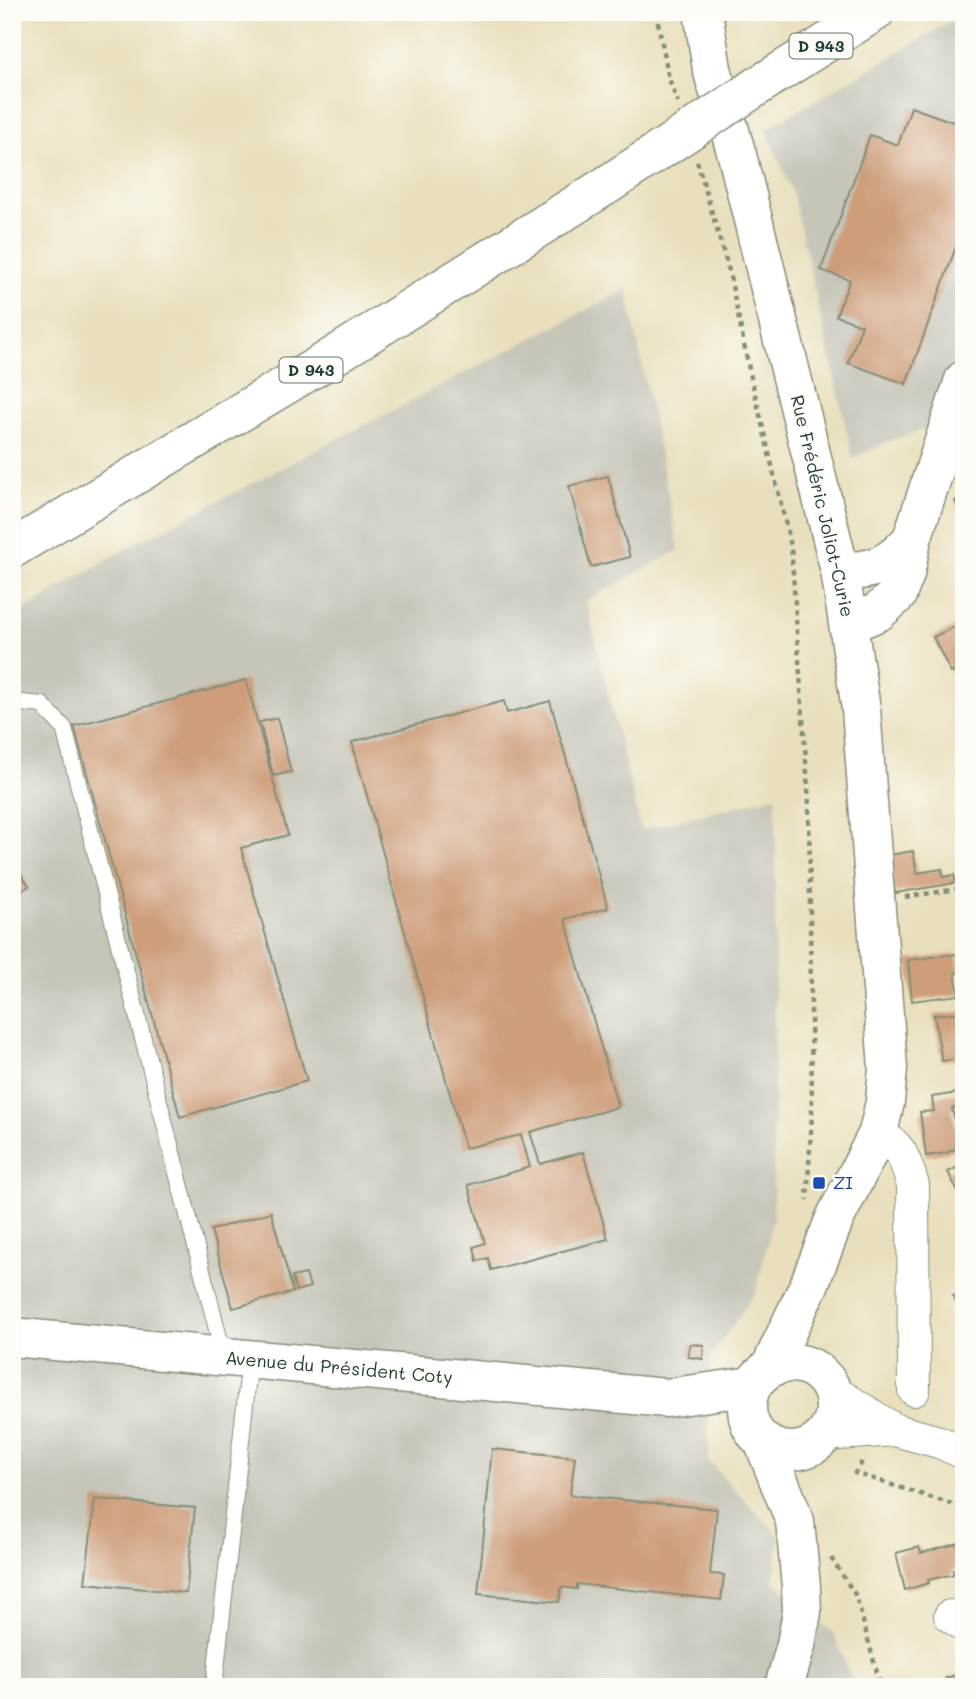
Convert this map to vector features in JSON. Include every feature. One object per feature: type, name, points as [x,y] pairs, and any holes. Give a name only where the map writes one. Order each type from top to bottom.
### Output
[{"type":"street","name":"Rue Frédéric Joliot-Curie","points":[[703,12],[712,69],[737,155],[840,571],[861,709],[888,1068],[885,1102],[878,1133],[835,1218],[809,1285],[761,1377]]},
{"type":"street","name":"D 943","points":[[12,549],[326,361],[607,185],[874,12]]},
{"type":"street","points":[[861,709],[873,660],[905,573],[912,539],[964,380]]},
{"type":"street","points":[[840,571],[877,566],[898,556],[912,539]]},
{"type":"street","points":[[849,624],[878,612],[897,595]]},
{"type":"street","points":[[878,1133],[894,1143],[904,1158],[912,1185],[914,1390]]},
{"type":"street","name":"Rue Frédéric Joliot-Curie","points":[[809,1285],[827,1382]]},
{"type":"street","name":"Avenue du Président Coty","points":[[12,1337],[666,1398],[759,1436]]},
{"type":"street","points":[[784,1687],[802,1612],[795,1521],[747,1409],[748,1397],[761,1377],[783,1363],[796,1363],[810,1367],[888,1430]]},
{"type":"street","name":"Avenue du Président Coty","points":[[666,1398],[761,1377]]},
{"type":"street","points":[[795,1521],[818,1440],[834,1413],[827,1382]]},
{"type":"street","points":[[759,1436],[774,1448],[786,1451],[800,1450],[818,1440],[888,1430],[939,1442],[964,1453]]},
{"type":"lane","points":[[12,702],[42,705],[64,728],[237,1358],[214,1687]]},
{"type":"path","points":[[656,12],[669,79]]},
{"type":"path","points":[[701,171],[729,271],[791,546],[809,804],[812,1114],[807,1205]]},
{"type":"path","points":[[877,902],[964,888]]},
{"type":"path","points":[[888,1430],[855,1473],[964,1508]]},
{"type":"path","points":[[830,1556],[856,1596],[881,1687]]},
{"type":"shaded area","points":[[964,14],[964,380],[951,421],[894,439],[853,458],[792,191],[766,129]]},
{"type":"shaded area","points":[[627,289],[679,550],[586,601],[641,830],[776,796],[773,1218],[756,1292],[711,1356],[708,1461],[779,1536],[774,1581],[834,1634],[855,1687],[12,1687],[12,617],[116,554]]},
{"type":"building","points":[[911,107],[964,126],[964,225],[906,384],[848,363],[862,325],[836,316],[850,280],[821,270],[870,135],[898,145]]},
{"type":"building","points":[[608,476],[630,557],[591,567],[569,486]]},
{"type":"building","points":[[964,497],[964,511],[961,513],[955,501]]},
{"type":"building","points":[[964,622],[964,667],[951,673],[933,637]]},
{"type":"building","points":[[246,680],[288,835],[241,848],[307,1081],[180,1117],[74,726]]},
{"type":"building","points":[[504,701],[507,713],[550,701],[608,908],[565,919],[618,1107],[530,1132],[540,1164],[583,1152],[608,1239],[491,1270],[488,1258],[477,1261],[474,1247],[485,1243],[468,1185],[530,1167],[521,1135],[465,1148],[352,742]]},
{"type":"building","points":[[277,718],[291,772],[273,776],[260,722]]},
{"type":"building","points":[[913,851],[917,873],[942,869],[943,877],[954,875],[956,883],[895,893],[890,855]]},
{"type":"building","points":[[12,861],[29,886],[12,897]]},
{"type":"building","points":[[957,954],[960,972],[955,973],[959,995],[912,1001],[908,960]]},
{"type":"building","points":[[964,1012],[964,1058],[942,1061],[934,1015]]},
{"type":"building","points":[[964,1092],[964,1106],[952,1108],[956,1128],[960,1128],[962,1146],[946,1153],[926,1156],[920,1112],[934,1111],[932,1097]]},
{"type":"building","points":[[964,1164],[964,1204],[948,1172]]},
{"type":"building","points":[[271,1212],[293,1292],[233,1308],[211,1230]]},
{"type":"building","points":[[306,1274],[310,1287],[296,1291],[292,1277]]},
{"type":"building","points":[[964,1291],[964,1311],[960,1312],[953,1296]]},
{"type":"building","points":[[690,1344],[704,1345],[703,1359],[688,1357]]},
{"type":"building","points":[[492,1449],[575,1457],[570,1495],[717,1509],[710,1574],[724,1575],[721,1600],[577,1584],[577,1589],[561,1587],[559,1602],[478,1594]]},
{"type":"building","points":[[95,1499],[195,1508],[186,1593],[85,1583]]},
{"type":"building","points":[[964,1542],[964,1567],[953,1570],[954,1574],[928,1580],[929,1583],[905,1590],[896,1553],[919,1547],[921,1553]]},
{"type":"building","points":[[964,1673],[964,1687],[949,1687],[946,1678]]},
{"type":"place","name":"ZI","points":[[819,1183]]}]
